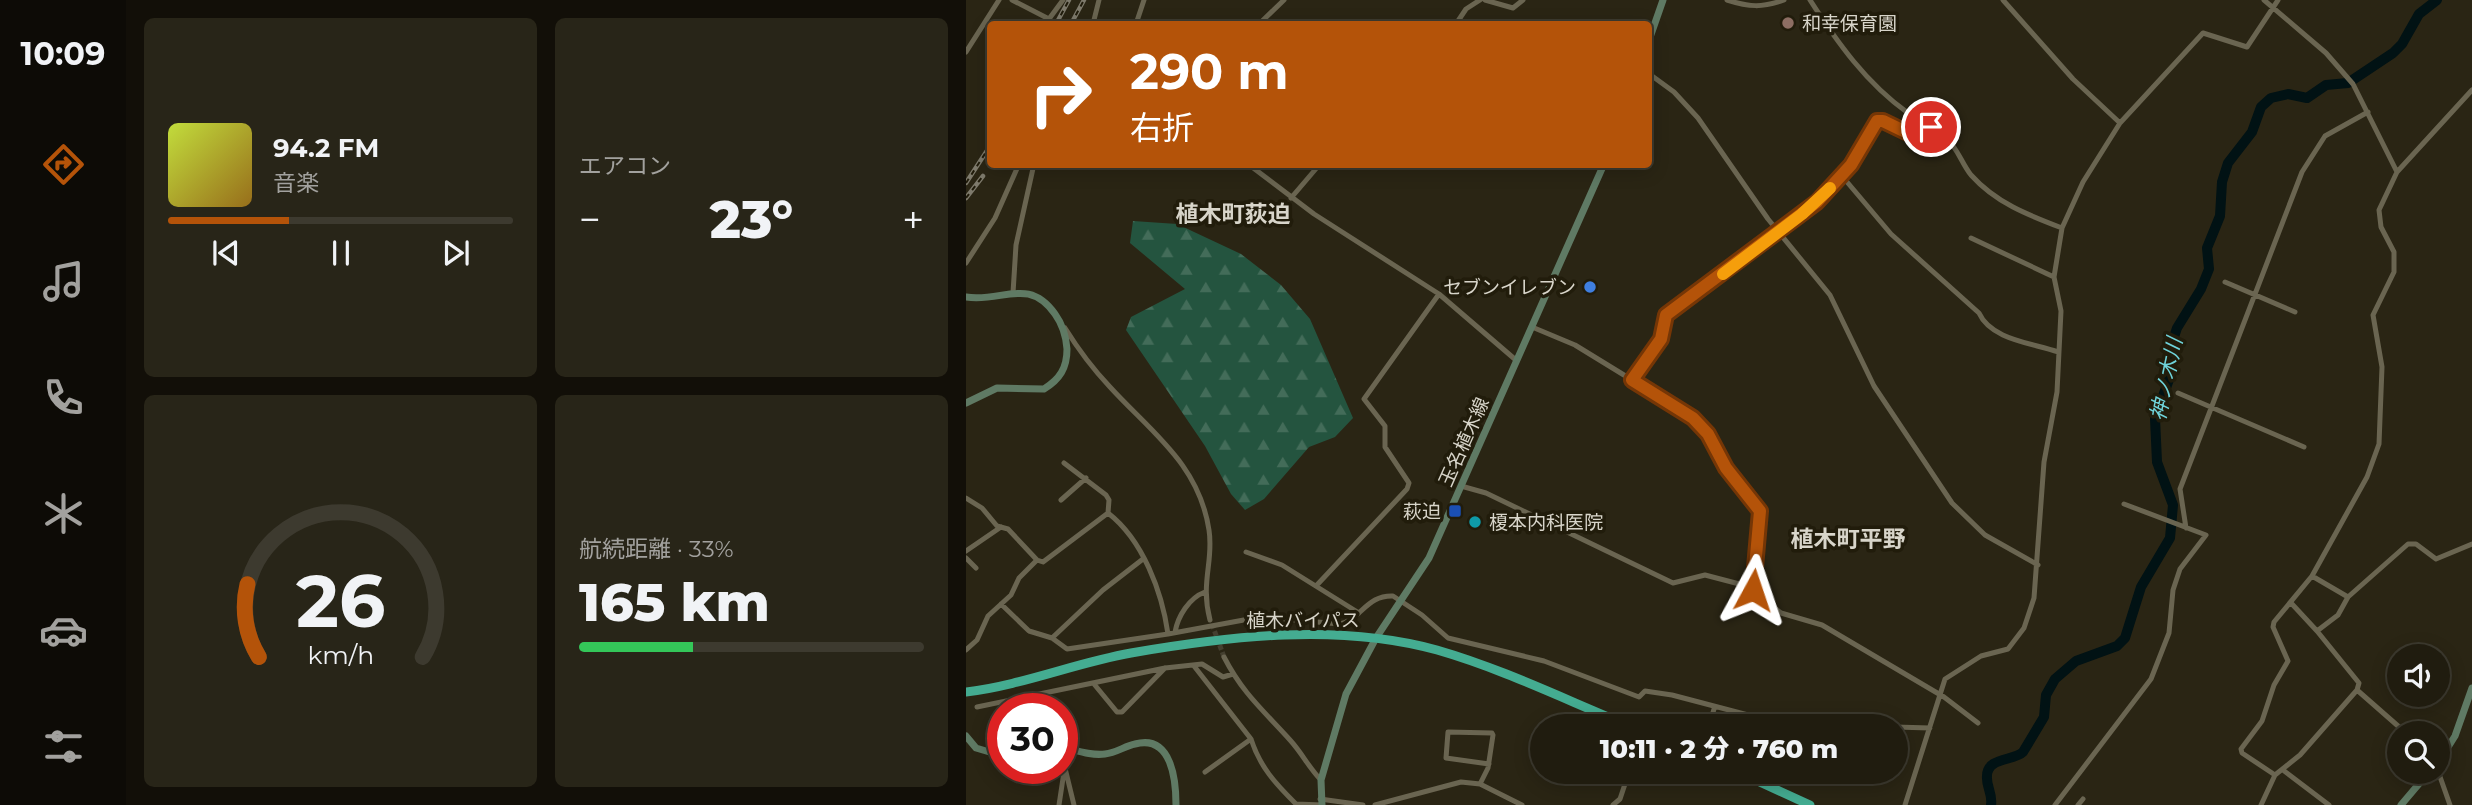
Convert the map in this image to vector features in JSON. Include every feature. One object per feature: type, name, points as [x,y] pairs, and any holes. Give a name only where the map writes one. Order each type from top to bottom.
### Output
[{"type":"highway","name":"植木バイパス","points":[[966,692],[1010,687],[1127,653],[1216,640],[1275,635],[1376,638],[1436,650],[1491,668],[1601,714]]},
{"type":"highway","points":[[1763,784],[1805,804]]},
{"type":"main road","points":[[1652,32],[1663,0]]},
{"type":"main road","name":"玉名植木線","points":[[1321,802],[1321,780],[1346,694],[1376,638],[1429,558],[1602,168]]},
{"type":"main road","points":[[966,297],[989,298],[1013,293],[1040,297],[1062,324],[1067,361],[1053,383],[1032,391],[997,388],[966,403]]},
{"type":"main road","points":[[2450,744],[2472,688]]},
{"type":"main road","points":[[966,736],[976,748],[987,751]]},
{"type":"main road","points":[[1078,751],[1095,755],[1109,754],[1137,743],[1157,747],[1168,756],[1173,767],[1176,805]]},
{"type":"main road","points":[[2401,805],[2417,784]]},
{"type":"street","points":[[966,52],[999,0]]},
{"type":"street","points":[[1012,0],[1049,19],[1063,0]]},
{"type":"street","points":[[1094,21],[1099,0]]},
{"type":"street","points":[[1137,21],[1144,0]]},
{"type":"street","points":[[1262,21],[1284,0]]},
{"type":"street","points":[[1458,21],[1466,9],[1480,0]]},
{"type":"street","points":[[1485,0],[1513,8],[1523,0]]},
{"type":"street","points":[[1727,0],[1748,7],[1765,7],[1784,0]]},
{"type":"street","points":[[1810,0],[1846,53],[1872,82],[1908,113],[1950,141],[1965,166],[1985,190],[2018,211],[2062,228]]},
{"type":"street","points":[[2003,0],[2073,79],[2120,123]]},
{"type":"street","points":[[2264,0],[2326,53],[2353,84],[2397,172]]},
{"type":"street","points":[[1905,805],[1938,694],[1945,679],[1981,656],[2008,649],[2031,613],[2038,565],[2040,497],[2057,392],[2061,311],[2054,277],[2062,228],[2082,182],[2120,123],[2203,33],[2247,47],[2278,0]]},
{"type":"street","points":[[1652,76],[1674,92],[1698,118],[1778,231],[1830,295],[1874,386],[1952,503],[1985,535],[2038,565]]},
{"type":"street","points":[[2275,775],[2242,753],[2241,749],[2262,721],[2274,685],[2288,661],[2273,627],[2277,616],[2292,604],[2312,576],[2367,477],[2379,444],[2382,367],[2373,315],[2393,272],[2394,262],[2393,252],[2381,226],[2379,210],[2397,172],[2472,90]]},
{"type":"street","points":[[2186,528],[2180,489],[2302,172],[2325,136],[2368,112]]},
{"type":"street","points":[[1632,380],[1661,339],[1666,315],[1817,202],[1842,176],[1877,121],[1883,121],[1912,135],[1931,127]]},
{"type":"street","points":[[966,263],[995,219],[1017,168]]},
{"type":"street","points":[[1013,293],[1016,245],[1033,168]]},
{"type":"street","points":[[1253,168],[1291,198],[1439,294],[1517,361]]},
{"type":"street","points":[[1291,198],[1317,168]]},
{"type":"street","points":[[1842,176],[1892,234],[1979,313],[1983,323],[2019,342],[2058,352]]},
{"type":"street","points":[[1971,238],[2054,277]]},
{"type":"street","points":[[2225,282],[2295,313]]},
{"type":"street","points":[[1316,586],[1407,489],[1409,483],[1385,447],[1385,426],[1364,399],[1439,294]]},
{"type":"street","points":[[1062,324],[1096,372],[1170,447],[1195,487],[1209,530],[1205,592],[1210,620]]},
{"type":"street","points":[[1532,327],[1574,345],[1632,380],[1693,418],[1708,434],[1726,468],[1760,511],[1753,590]]},
{"type":"street","points":[[2178,393],[2304,447]]},
{"type":"street","points":[[1064,463],[1106,495],[1109,500],[1108,513],[1143,559],[1161,598],[1168,634]]},
{"type":"street","points":[[1060,500],[1086,478]]},
{"type":"street","points":[[1461,486],[1486,493],[1673,583],[1705,575],[1753,590],[1781,613],[1822,625],[1938,694],[1978,723]]},
{"type":"street","points":[[966,499],[982,508],[1001,527],[1007,529],[1037,560],[1048,560],[1085,527],[1108,513]]},
{"type":"street","points":[[2055,805],[2157,667],[2169,633],[2173,590],[2180,569],[2206,535],[2124,504]]},
{"type":"street","points":[[966,551],[1001,527]]},
{"type":"street","points":[[966,540],[973,547]]},
{"type":"street","points":[[2317,631],[2338,615],[2348,597],[2408,544],[2416,544],[2436,559],[2472,544]]},
{"type":"street","points":[[1246,552],[1282,565],[1359,613]]},
{"type":"street","points":[[966,558],[976,568]]},
{"type":"street","points":[[1052,638],[1103,590],[1143,559]]},
{"type":"street","points":[[966,650],[977,640],[988,616],[1002,604],[1037,560]]},
{"type":"street","points":[[2312,576],[2348,597]]},
{"type":"street","points":[[1175,632],[1177,622],[1195,596],[1205,592]]},
{"type":"street","points":[[1002,604],[1029,631],[1052,638],[1067,649],[1259,617],[1340,624],[1351,621],[1373,598],[1384,595],[1403,601],[1448,638],[1544,662],[1639,697],[1645,691],[1672,695],[1714,709],[1741,714]]},
{"type":"street","points":[[2261,805],[2275,775],[2313,741],[2326,722],[2357,690],[2359,683],[2292,604]]},
{"type":"street","points":[[1224,657],[1260,711],[1289,738],[1321,780]]},
{"type":"street","points":[[1194,666],[1251,739],[1258,762],[1265,772],[1296,804],[1321,802],[1363,805]]},
{"type":"street","points":[[977,707],[1166,668],[1207,666],[1223,677],[1233,674]]},
{"type":"street","points":[[1094,684],[1117,712],[1122,712],[1166,668]]},
{"type":"street","points":[[2357,690],[2392,721]]},
{"type":"street","points":[[1713,714],[1714,709]]},
{"type":"street","points":[[1908,727],[1930,728]]},
{"type":"street","points":[[1480,784],[1489,764],[1492,733],[1448,732],[1446,758],[1489,764]]},
{"type":"street","points":[[1205,772],[1251,739]]},
{"type":"street","points":[[2283,770],[2329,805]]},
{"type":"street","points":[[1375,805],[1448,783],[1480,784],[1522,805]]},
{"type":"street","points":[[1059,805],[1062,784]]},
{"type":"street","points":[[1069,784],[1074,805]]},
{"type":"street","points":[[1613,805],[1620,799],[1625,784]]},
{"type":"street","points":[[2443,784],[2450,805]]},
{"type":"street","points":[[2078,805],[2083,799]]},
{"type":"green space","points":[[1133,221],[1177,224],[1241,254],[1281,285],[1310,319],[1353,418],[1335,437],[1309,447],[1264,499],[1245,510],[1231,494],[1205,446],[1126,330],[1131,317],[1185,289],[1130,243]]},
{"type":"waterway","name":"神ノ木川","points":[[1991,805],[1988,770],[1996,762],[2023,752],[2044,717],[2046,695],[2055,679],[2076,661],[2117,646],[2125,638],[2141,587],[2170,538],[2173,505],[2157,462],[2155,418],[2171,374],[2173,340],[2177,328],[2201,289],[2209,269],[2207,248],[2220,216],[2222,182],[2228,163],[2252,132],[2261,107],[2271,98],[2288,94],[2307,98],[2326,85],[2348,83],[2393,53],[2402,44],[2419,14],[2437,0]]},
{"type":"tunnel","points":[[1212,624],[1224,657]]},
{"type":"railway","points":[[1058,21],[1069,0]]},
{"type":"railway","points":[[1073,21],[1084,0]]},
{"type":"railway","points":[[966,183],[987,151]]},
{"type":"railway","points":[[966,198],[983,176]]},
{"type":"slow traffic","points":[[1723,274],[1817,202],[1830,188]]},
{"type":"place","name":"和幸保育園","points":[[1788,23]]},
{"type":"place","name":"セブンイレブン","points":[[1590,287]]},
{"type":"place","name":"萩迫","points":[[1455,511]]},
{"type":"place","name":"榎本内科医院","points":[[1475,522]]},
{"type":"district","name":"植木町荻迫","points":[[1233,214]]},
{"type":"district","name":"植木町平野","points":[[1848,539]]},
{"type":"route","points":[[1753,590],[1760,511],[1726,468],[1708,434],[1693,418],[1632,380],[1661,339],[1666,315],[1817,202],[1851,165],[1877,121],[1883,121],[1912,135],[1931,127]]}]
